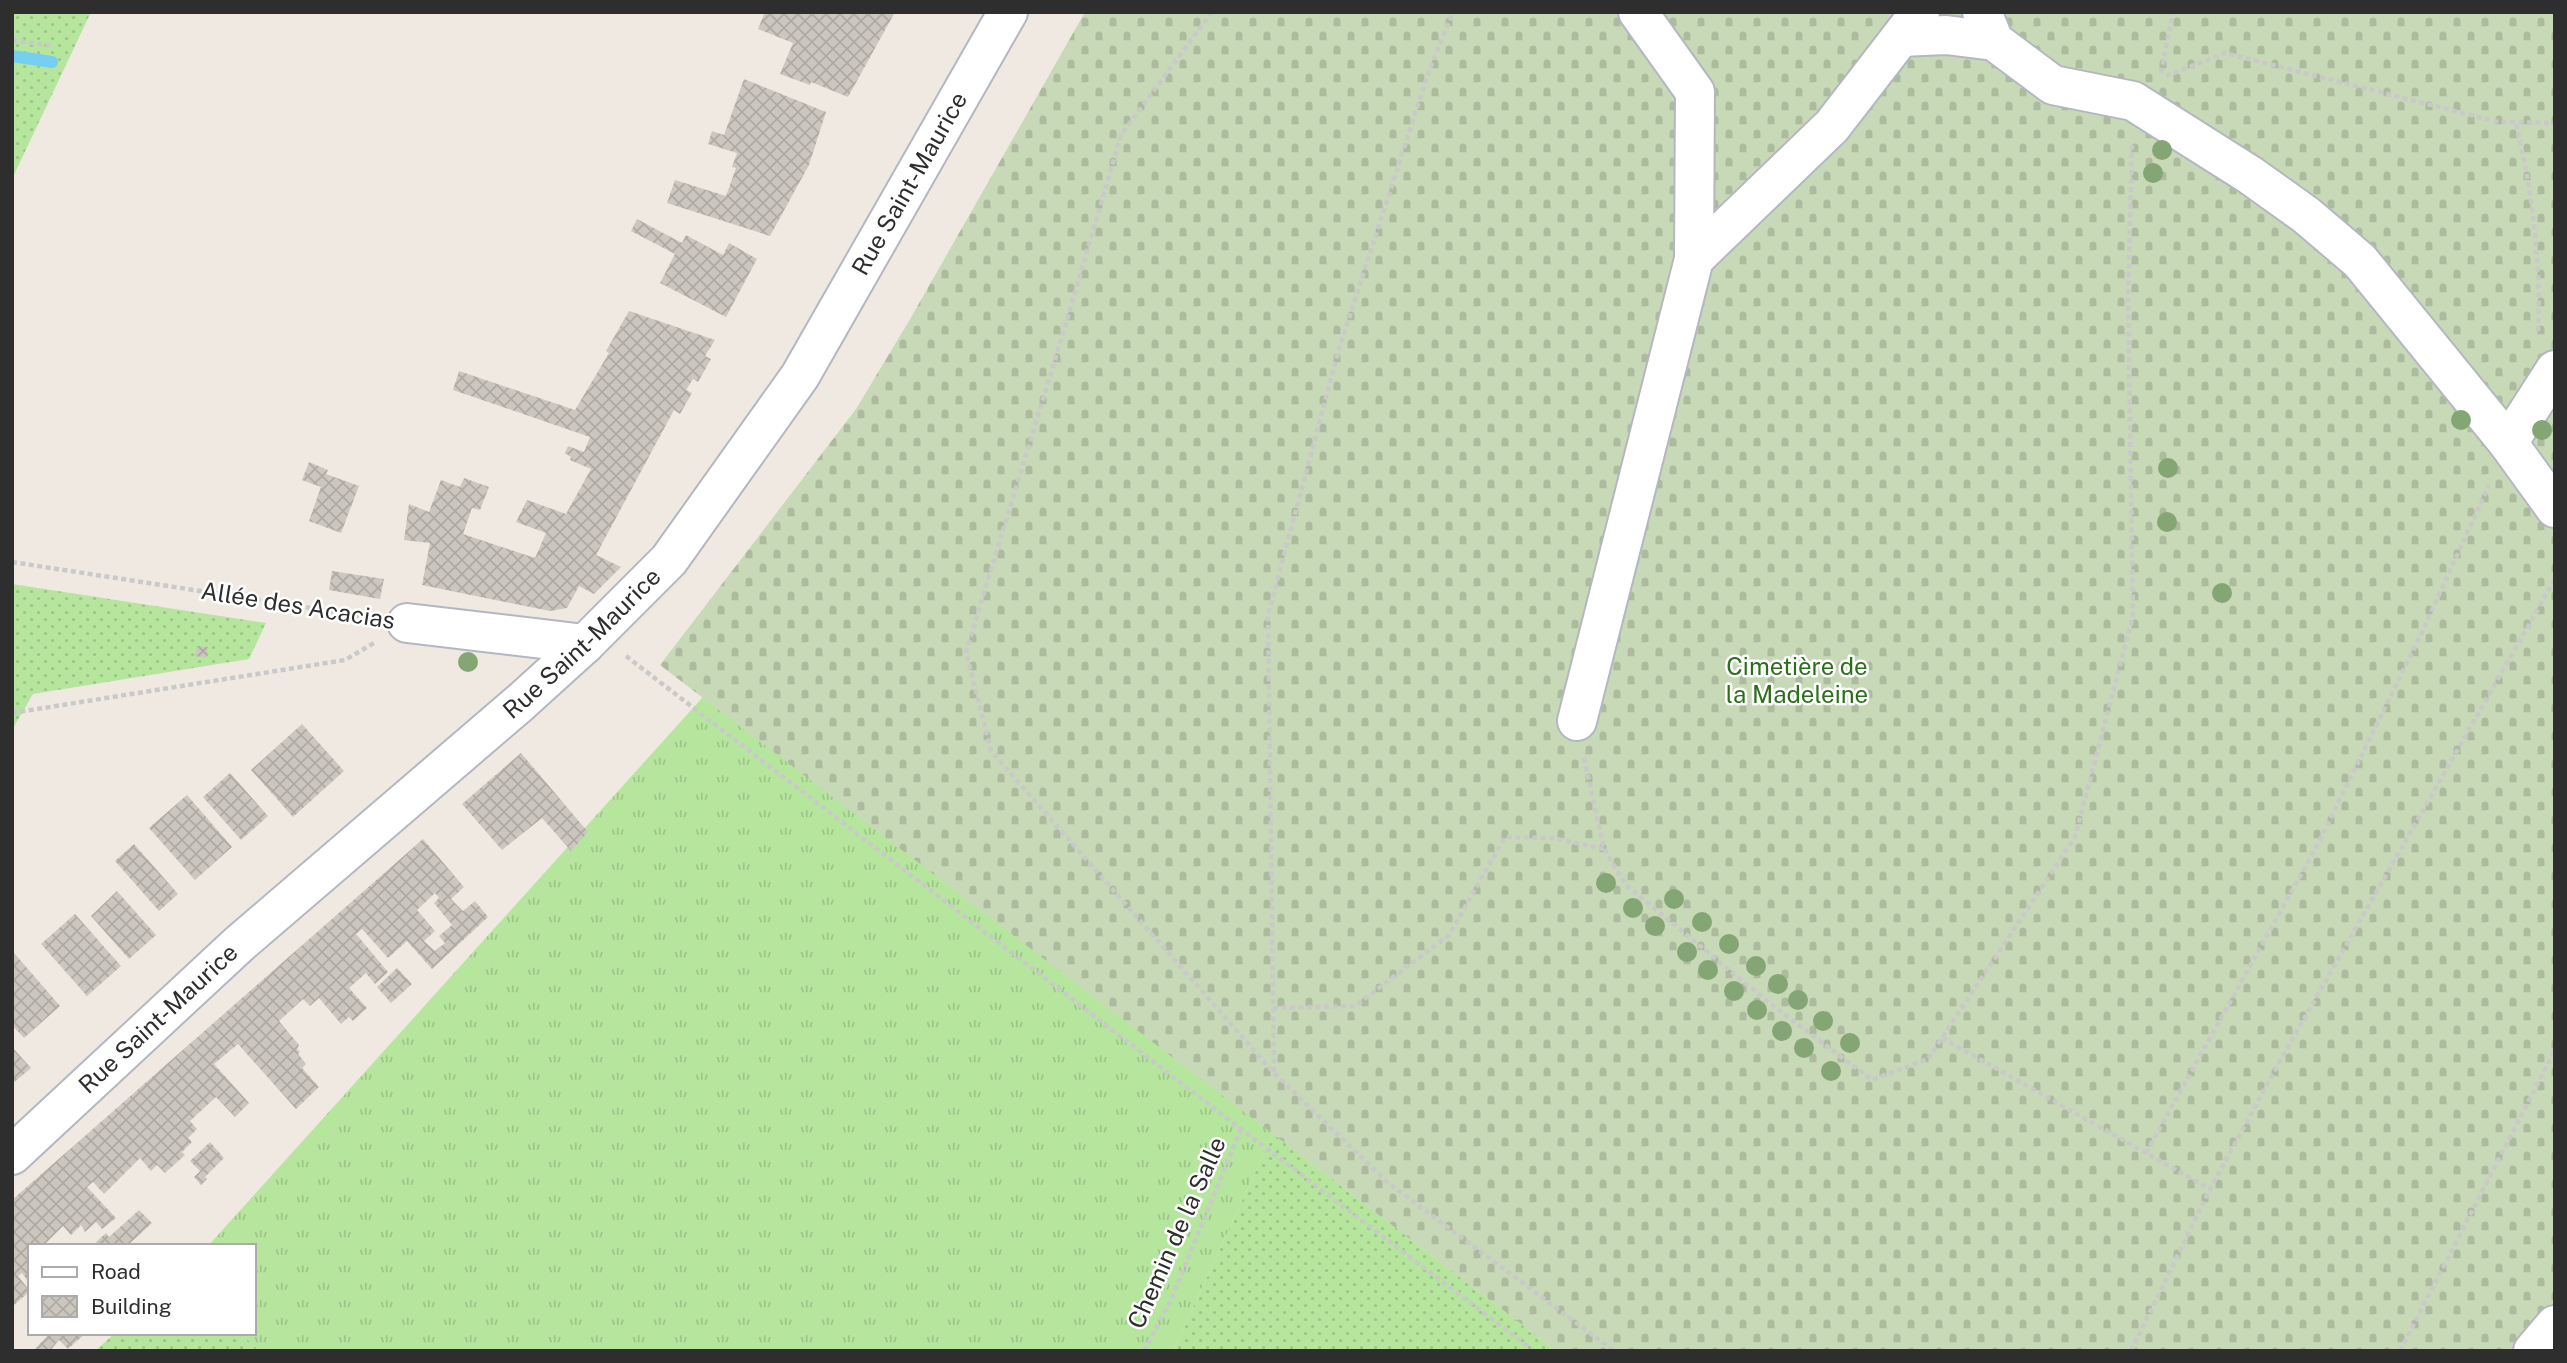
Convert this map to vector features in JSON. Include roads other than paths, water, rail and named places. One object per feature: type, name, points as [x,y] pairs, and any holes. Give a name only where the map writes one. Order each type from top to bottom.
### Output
[{"type":"street","name":"Rue Saint-Maurice","points":[[12,1156],[239,944],[585,644],[669,560],[800,376],[1008,12]]},
{"type":"street","points":[[1577,721],[1694,259],[1695,92],[1637,12]]},
{"type":"street","points":[[1694,259],[1832,126],[1911,25],[1946,35],[1988,27],[2053,85],[2133,101],[2250,175],[2306,215],[2360,261],[2508,443],[2555,508]]},
{"type":"street","points":[[2508,443],[2547,354]]},
{"type":"street","name":"Allée des Acacias","points":[[407,624],[585,644]]},
{"type":"street","points":[[2533,1351],[2555,1325]]},
{"type":"waterway","points":[[12,56],[52,62]]},
{"type":"park label","name":"Cimetière de la Madeleine","points":[[1797,681]]}]
